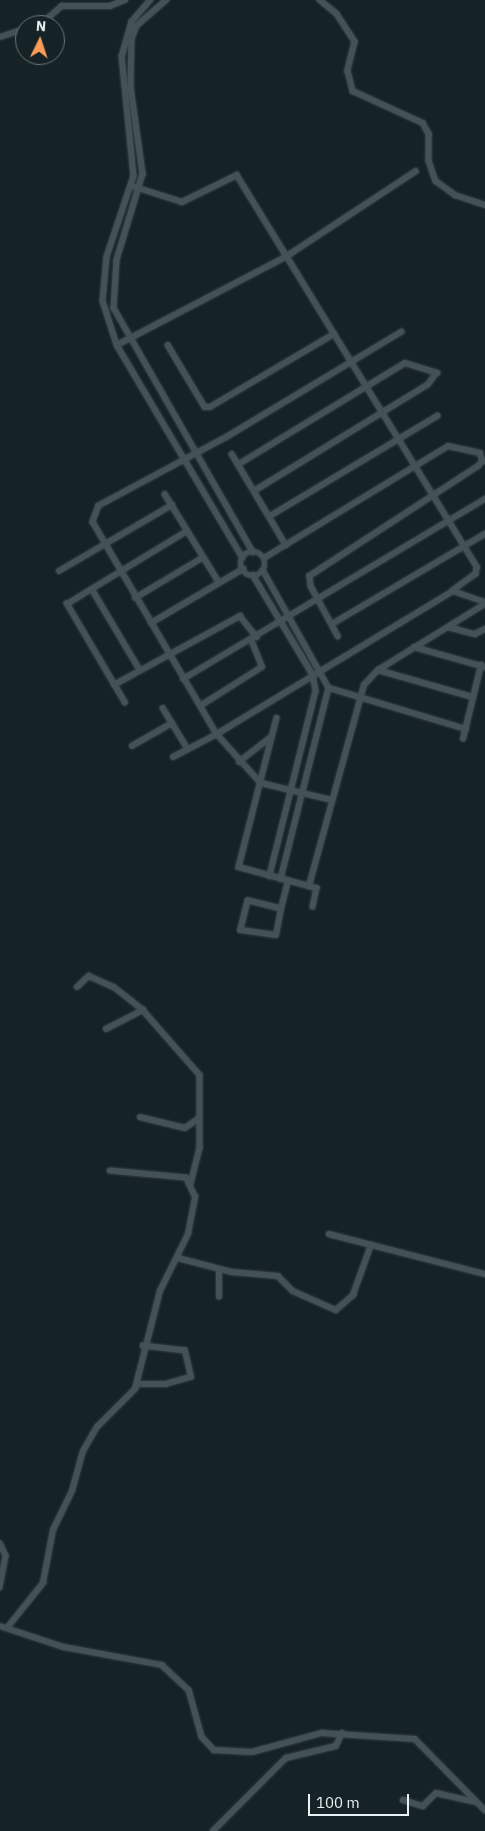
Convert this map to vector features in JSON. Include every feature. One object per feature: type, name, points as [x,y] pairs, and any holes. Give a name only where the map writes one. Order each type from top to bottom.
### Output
[{"type":"street","points":[[52,15],[62,6],[110,6],[125,0]]},
{"type":"street","points":[[151,0],[127,31],[121,64],[134,147],[132,186],[107,257],[102,287],[105,313],[117,345],[243,558],[243,569]]},
{"type":"street","points":[[167,0],[137,26],[131,64],[142,147],[141,188],[115,275],[114,308],[128,338],[252,552],[264,558]]},
{"type":"street","points":[[320,0],[337,14],[355,42],[348,71],[353,91],[423,123],[429,134],[429,161],[436,181],[455,195],[485,205]]},
{"type":"street","points":[[0,37],[15,33]]},
{"type":"street","points":[[121,64],[131,64]]},
{"type":"street","points":[[117,345],[287,256],[416,172]]},
{"type":"street","points":[[132,186],[182,202],[237,175],[334,334],[354,360],[367,386],[477,567],[476,574],[452,591],[216,734],[173,757]]},
{"type":"street","points":[[332,800],[261,782],[239,762],[216,734],[103,546],[93,522],[98,506],[186,461],[402,332]]},
{"type":"street","points":[[168,345],[205,407],[210,407],[334,334]]},
{"type":"street","points":[[239,464],[405,363],[436,373],[428,385],[255,491]]},
{"type":"street","points":[[270,516],[437,416]]},
{"type":"street","points":[[264,558],[448,446],[483,456],[479,466],[315,572],[310,581],[338,636]]},
{"type":"street","points":[[232,454],[286,545]]},
{"type":"street","points":[[165,494],[202,558],[219,582]]},
{"type":"street","points":[[183,679],[485,499]]},
{"type":"street","points":[[58,572],[172,505]]},
{"type":"street","points":[[125,703],[67,609],[71,601],[187,531]]},
{"type":"street","points":[[332,624],[485,534]]},
{"type":"street","points":[[243,558],[252,552]]},
{"type":"street","points":[[135,598],[202,558]]},
{"type":"street","points":[[264,558],[263,570],[322,670],[329,688],[281,879]]},
{"type":"street","points":[[151,623],[243,569]]},
{"type":"street","points":[[243,569],[253,575],[312,675],[316,691],[270,876]]},
{"type":"street","points":[[253,575],[263,570]]},
{"type":"street","points":[[92,588],[139,668]]},
{"type":"street","points":[[452,591],[485,603]]},
{"type":"street","points":[[309,886],[359,697],[378,670],[485,603]]},
{"type":"street","points":[[114,684],[139,668],[240,616],[254,638],[262,667],[200,706]]},
{"type":"street","points":[[448,627],[475,634],[485,630]]},
{"type":"street","points":[[414,647],[483,666],[463,739]]},
{"type":"street","points":[[378,670],[474,696]]},
{"type":"street","points":[[329,688],[466,729]]},
{"type":"street","points":[[163,708],[188,749]]},
{"type":"street","points":[[276,718],[239,867],[317,888],[313,907]]},
{"type":"street","points":[[132,746],[172,723]]},
{"type":"street","points":[[239,762],[272,737]]},
{"type":"street","points":[[281,909],[248,901],[241,930],[272,937],[281,909],[288,880]]},
{"type":"street","points":[[7,1628],[43,1582],[53,1530],[72,1490],[83,1451],[97,1426],[137,1384],[143,1346],[160,1291],[178,1258],[195,1197],[191,1183],[200,1148],[198,1119],[200,1075],[143,1010],[92,976],[77,987]]},
{"type":"street","points":[[106,1029],[143,1010]]},
{"type":"street","points":[[140,1117],[185,1128],[198,1119]]},
{"type":"street","points":[[110,1171],[180,1176],[191,1183]]},
{"type":"street","points":[[329,1234],[485,1274]]},
{"type":"street","points":[[178,1258],[219,1270],[278,1276],[293,1291],[336,1310],[353,1295],[371,1245]]},
{"type":"street","points":[[219,1270],[219,1297]]},
{"type":"street","points":[[137,1384],[166,1384],[191,1378],[185,1351],[143,1346]]},
{"type":"street","points":[[0,1543],[6,1556],[0,1587]]},
{"type":"street","points":[[0,1626],[64,1648],[162,1664],[189,1690],[202,1737],[214,1750],[252,1752],[302,1735],[342,1733],[415,1739],[485,1810]]},
{"type":"street","points":[[213,1831],[286,1758],[336,1746],[342,1733]]},
{"type":"street","points":[[403,1800],[423,1806],[436,1793],[476,1802]]}]
